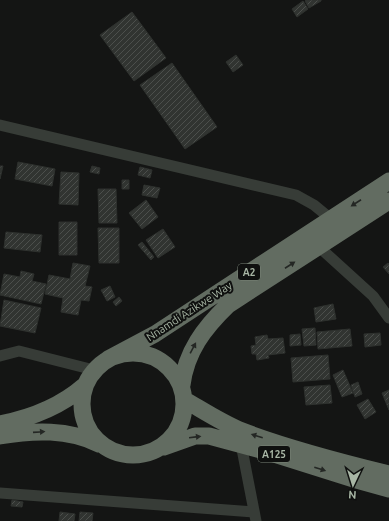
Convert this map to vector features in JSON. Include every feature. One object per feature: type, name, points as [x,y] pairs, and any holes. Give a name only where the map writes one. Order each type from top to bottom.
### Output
[{"type":"highway","name":"Nnamdi Azikwe Way","points":[[108,359],[155,334],[389,181]]},
{"type":"highway","name":"Nnamdi Azikwe Way","points":[[183,393],[184,368],[191,351],[201,334],[213,319],[228,305],[389,200]]},
{"type":"highway","points":[[0,424],[26,417],[50,408],[73,395],[84,386],[94,370],[108,359],[124,353],[142,353],[159,359],[172,370],[183,393],[183,420],[174,436],[158,449],[142,455],[124,455],[79,435],[65,432],[48,431],[0,436]]},
{"type":"highway","points":[[84,386],[81,403],[84,421],[93,437],[107,448]]},
{"type":"highway","name":"A125","points":[[183,393],[218,420],[241,431],[322,456],[389,474]]},
{"type":"highway","name":"A125","points":[[158,449],[195,436],[209,436],[241,444],[389,489]]},
{"type":"street","points":[[0,126],[296,195],[314,205],[331,219]]},
{"type":"street","points":[[318,246],[373,296],[389,318]]},
{"type":"street","points":[[0,356],[19,351],[94,370]]},
{"type":"street","points":[[0,493],[255,517],[241,444]]},
{"type":"building","points":[[303,1],[308,9],[297,17],[292,9]]},
{"type":"building","points":[[305,1],[321,1],[309,8]]},
{"type":"building","points":[[132,12],[166,58],[134,81],[100,35]]},
{"type":"building","points":[[236,55],[243,65],[233,72],[226,62]]},
{"type":"building","points":[[172,63],[217,127],[185,149],[140,85]]},
{"type":"building","points":[[18,162],[55,169],[52,186],[15,179]]},
{"type":"building","points":[[0,166],[3,166],[0,179]]},
{"type":"building","points":[[92,166],[100,168],[99,174],[90,172]]},
{"type":"building","points":[[140,167],[152,170],[150,178],[138,175]]},
{"type":"building","points":[[61,172],[79,173],[78,205],[59,204]]},
{"type":"building","points":[[122,180],[129,180],[129,189],[122,189]]},
{"type":"building","points":[[144,185],[160,188],[157,198],[142,195]]},
{"type":"building","points":[[98,189],[116,189],[117,223],[99,223]]},
{"type":"building","points":[[146,200],[158,217],[142,229],[129,213]]},
{"type":"building","points":[[59,222],[77,222],[77,255],[59,255]]},
{"type":"building","points":[[98,228],[119,228],[119,263],[99,263]]},
{"type":"building","points":[[163,229],[175,247],[158,258],[146,240]]},
{"type":"building","points":[[6,232],[42,235],[40,252],[4,248]]},
{"type":"building","points":[[142,242],[154,257],[151,260],[138,245]]},
{"type":"building","points":[[73,263],[90,266],[85,286],[92,287],[89,301],[81,300],[78,315],[61,312],[63,298],[45,294],[49,275],[70,279]]},
{"type":"building","points":[[388,263],[389,264],[389,274],[383,267]]},
{"type":"building","points":[[21,271],[34,274],[32,281],[46,284],[41,304],[0,295],[4,274],[20,277]]},
{"type":"building","points":[[110,286],[115,297],[107,301],[101,290]]},
{"type":"building","points":[[119,297],[122,301],[116,306],[113,302]]},
{"type":"building","points":[[4,300],[41,308],[35,333],[0,326]]},
{"type":"building","points":[[333,304],[336,319],[316,322],[314,308]]},
{"type":"building","points":[[315,328],[316,345],[304,346],[302,329]]},
{"type":"building","points":[[350,329],[352,346],[318,349],[317,332]]},
{"type":"building","points":[[380,333],[381,345],[365,347],[364,334]]},
{"type":"building","points":[[300,334],[301,345],[290,346],[290,335]]},
{"type":"building","points":[[267,335],[268,339],[283,338],[285,353],[268,355],[269,358],[257,360],[256,354],[252,354],[251,346],[256,345],[255,337]]},
{"type":"building","points":[[328,355],[330,379],[293,382],[291,358]]},
{"type":"building","points":[[343,370],[353,393],[342,397],[333,375]]},
{"type":"building","points":[[358,382],[362,394],[355,397],[351,385]]},
{"type":"building","points":[[330,385],[332,403],[306,405],[304,387]]},
{"type":"building","points":[[389,390],[389,410],[382,393]]},
{"type":"building","points":[[368,399],[376,412],[365,419],[357,405]]},
{"type":"building","points":[[12,500],[23,502],[22,507],[11,506]]},
{"type":"building","points":[[60,512],[75,514],[74,521],[59,521]]},
{"type":"building","points":[[80,512],[93,513],[92,521],[79,521]]}]
